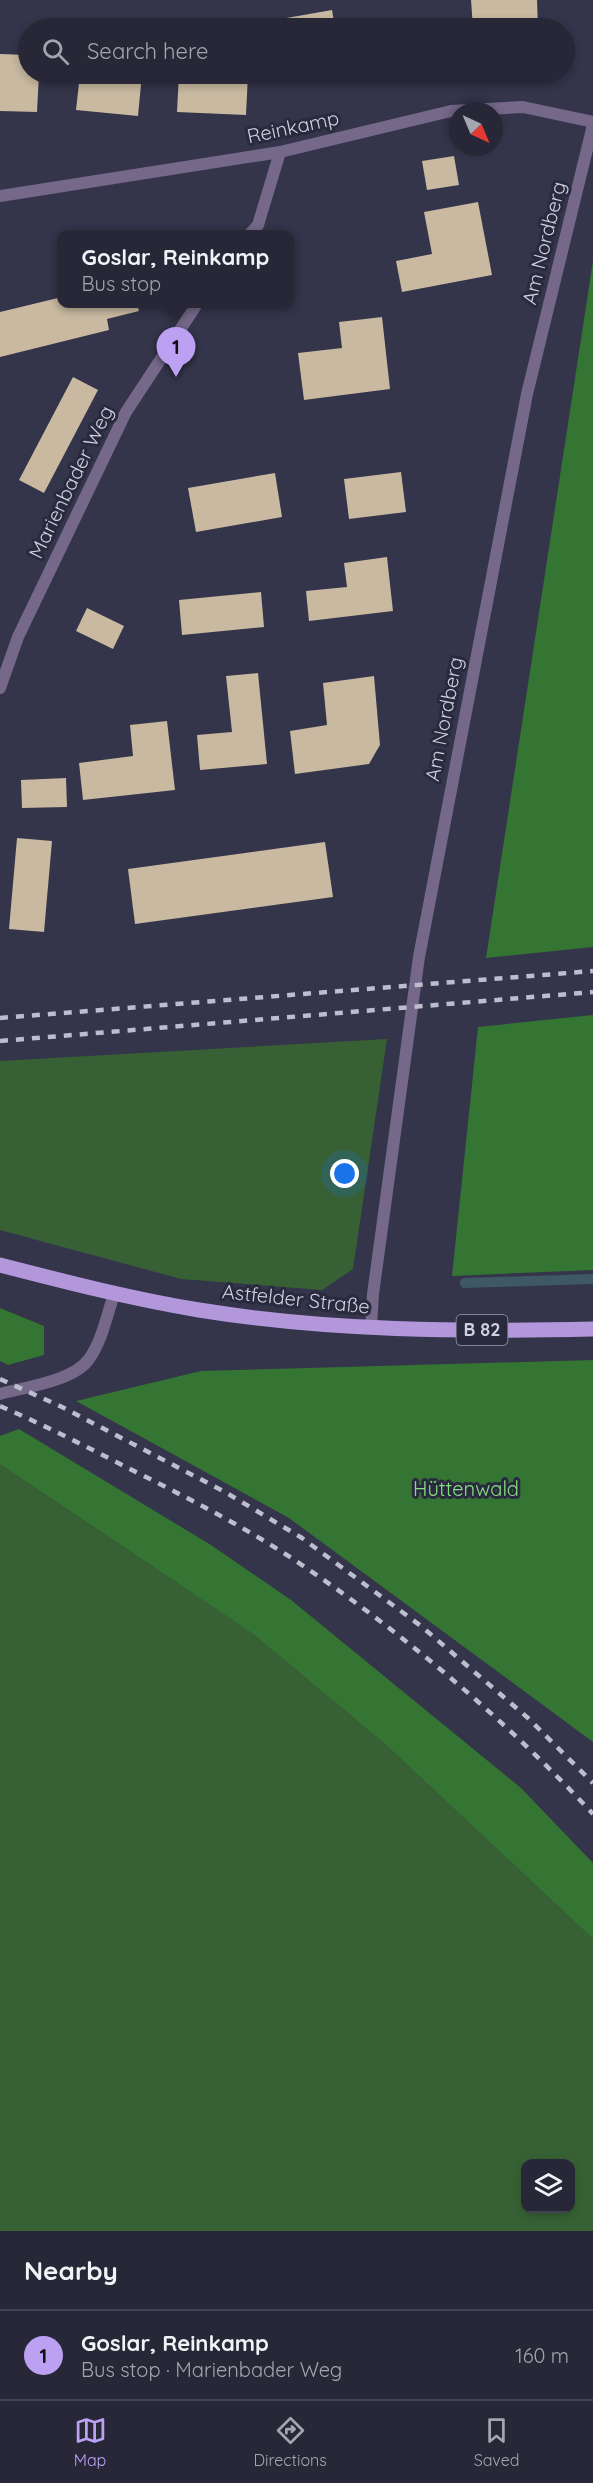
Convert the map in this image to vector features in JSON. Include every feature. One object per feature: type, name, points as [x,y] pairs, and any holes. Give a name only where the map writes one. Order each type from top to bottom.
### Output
[{"type":"main road","name":"Astfelder Straße","points":[[0,1265],[114,1294],[257,1318],[371,1328],[523,1331],[593,1329]]},
{"type":"street","name":"Reinkamp","points":[[0,196],[280,152],[451,111],[523,106],[593,123]]},
{"type":"street","name":"Am Nordberg","points":[[371,1328],[373,1294],[419,957],[527,394],[593,123]]},
{"type":"street","points":[[254,230],[258,225],[280,152]]},
{"type":"street","name":"Marienbader Weg","points":[[0,688],[18,637],[126,412],[194,308]]},
{"type":"street","points":[[0,1394],[72,1374],[88,1360],[98,1342],[114,1294]]},
{"type":"green space","points":[[593,261],[593,947],[486,958]]},
{"type":"green space","points":[[593,1015],[593,1270],[452,1276],[478,1027]]},
{"type":"green space","points":[[387,1039],[353,1269],[322,1290],[181,1279],[0,1230],[0,1061]]},
{"type":"green space","points":[[0,1308],[44,1326],[44,1355],[8,1365],[0,1361]]},
{"type":"green space","name":"Hüttenwald","points":[[593,1360],[593,1742],[289,1518],[76,1401],[201,1371]]},
{"type":"green space","points":[[19,1429],[211,1545],[291,1600],[521,1788],[593,1863],[593,1939],[385,1744],[253,1634],[0,1464],[0,1436]]},
{"type":"green space","points":[[0,1464],[253,1634],[385,1744],[593,1939],[593,2231],[0,2231]]},
{"type":"building","points":[[471,0],[537,0],[538,18],[472,18]]},
{"type":"building","points":[[332,10],[333,18],[286,18]]},
{"type":"building","points":[[0,54],[18,55],[18,84],[38,84],[37,112],[0,111]]},
{"type":"building","points":[[79,84],[141,84],[138,116],[76,110]]},
{"type":"building","points":[[178,84],[248,84],[246,115],[177,112]]},
{"type":"building","points":[[454,156],[459,185],[427,190],[422,161]]},
{"type":"building","points":[[478,202],[492,275],[402,292],[396,261],[432,254],[424,212]]},
{"type":"building","points":[[57,298],[57,308],[138,308],[139,311],[107,319],[109,330],[0,357],[0,312]]},
{"type":"building","points":[[382,317],[390,389],[304,400],[298,353],[342,348],[339,322]]},
{"type":"building","points":[[73,377],[98,390],[44,493],[19,480]]},
{"type":"building","points":[[401,472],[406,512],[349,519],[344,479]]},
{"type":"building","points":[[275,473],[282,517],[196,532],[188,488]]},
{"type":"building","points":[[387,557],[393,611],[309,621],[306,591],[347,587],[344,563]]},
{"type":"building","points":[[261,592],[264,627],[182,635],[179,600]]},
{"type":"building","points":[[87,608],[124,626],[113,649],[76,631]]},
{"type":"building","points":[[258,673],[267,764],[200,770],[197,735],[232,732],[226,676]]},
{"type":"building","points":[[374,676],[380,745],[369,764],[295,774],[290,731],[327,725],[323,683]]},
{"type":"building","points":[[167,721],[175,790],[83,800],[79,763],[133,756],[130,725]]},
{"type":"building","points":[[66,778],[67,807],[22,808],[21,780]]},
{"type":"building","points":[[17,838],[52,841],[44,932],[9,929]]},
{"type":"building","points":[[325,842],[333,897],[135,924],[128,869]]},
{"type":"waterway","points":[[465,1283],[593,1279]]},
{"type":"railway","points":[[0,1018],[593,971]]},
{"type":"railway","points":[[0,1041],[593,992]]},
{"type":"railway","points":[[0,1379],[62,1407],[225,1492],[302,1538],[421,1626],[528,1718],[593,1783]]},
{"type":"railway","points":[[0,1406],[82,1444],[213,1512],[293,1559],[333,1586],[451,1678],[524,1744],[593,1814]]},
{"type":"place","name":"Goslar, Reinkamp","points":[[176,377]]}]
